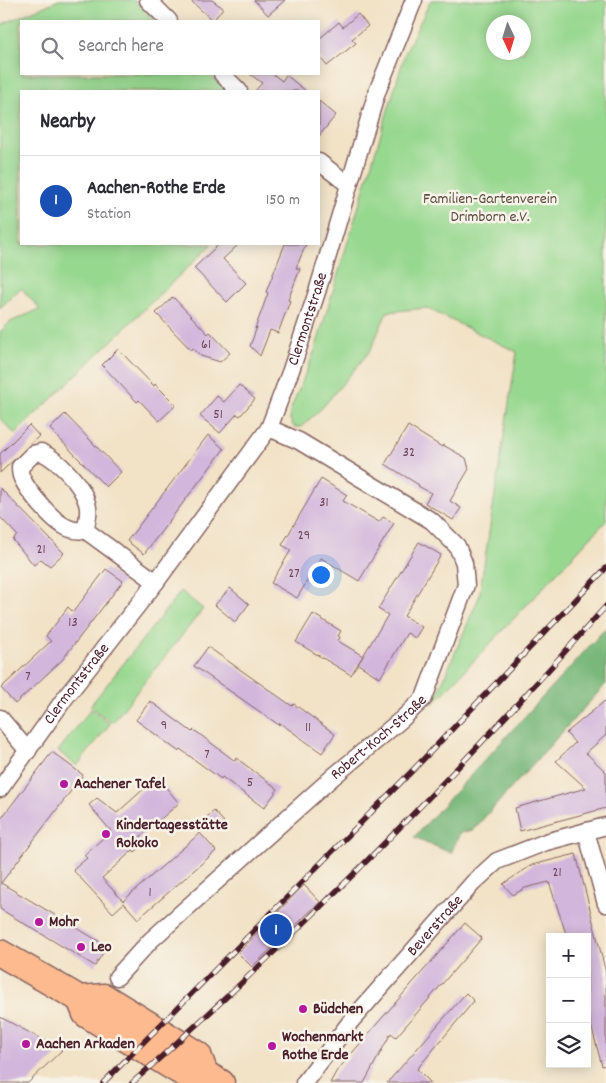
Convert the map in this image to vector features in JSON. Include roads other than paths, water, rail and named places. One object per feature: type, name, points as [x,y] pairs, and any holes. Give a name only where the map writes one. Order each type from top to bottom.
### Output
[{"type":"main road","points":[[0,953],[80,999],[86,1014],[177,1070],[207,1080]]},
{"type":"street","points":[[148,0],[168,20]]},
{"type":"street","name":"Clermontstraße","points":[[0,789],[65,698],[156,582],[269,428],[291,370],[377,92],[414,0]]},
{"type":"street","points":[[223,75],[238,90]]},
{"type":"street","points":[[320,163],[349,185]]},
{"type":"street","name":"Robert-Koch-Straße","points":[[116,977],[152,940],[334,776],[424,698],[466,585],[464,563],[457,546],[432,521],[299,441],[269,428]]},
{"type":"street","points":[[85,530],[88,518],[88,504],[81,489],[52,458],[41,452],[32,454],[20,467],[21,476],[26,486],[64,526],[76,531],[85,530],[156,582]]},
{"type":"street","points":[[0,718],[28,751]]},
{"type":"street","name":"Beverstraße","points":[[304,1083],[351,1021],[473,883],[497,861],[546,842],[606,826]]},
{"type":"street","points":[[586,831],[606,904]]},
{"type":"railway","points":[[103,1083],[415,768],[606,568]]},
{"type":"railway","points":[[132,1083],[256,969],[376,852],[493,730],[606,606]]},
{"type":"place","name":"Aachener Tafel","points":[[64,784]]},
{"type":"place","name":"Kindertagesstätte Rokoko","points":[[106,834]]},
{"type":"place","name":"Mohr","points":[[39,922]]},
{"type":"place","name":"Aachen-Rothe Erde","points":[[276,930]]},
{"type":"place","name":"Leo","points":[[81,947]]},
{"type":"place","name":"Büdchen","points":[[303,1009]]},
{"type":"place","name":"Aachen Arkaden","points":[[26,1044]]},
{"type":"place","name":"Wochenmarkt Rothe Erde","points":[[272,1046]]},
{"type":"park label","name":"Familien-Gartenverein Drimborn e.V.","points":[[490,208]]}]
